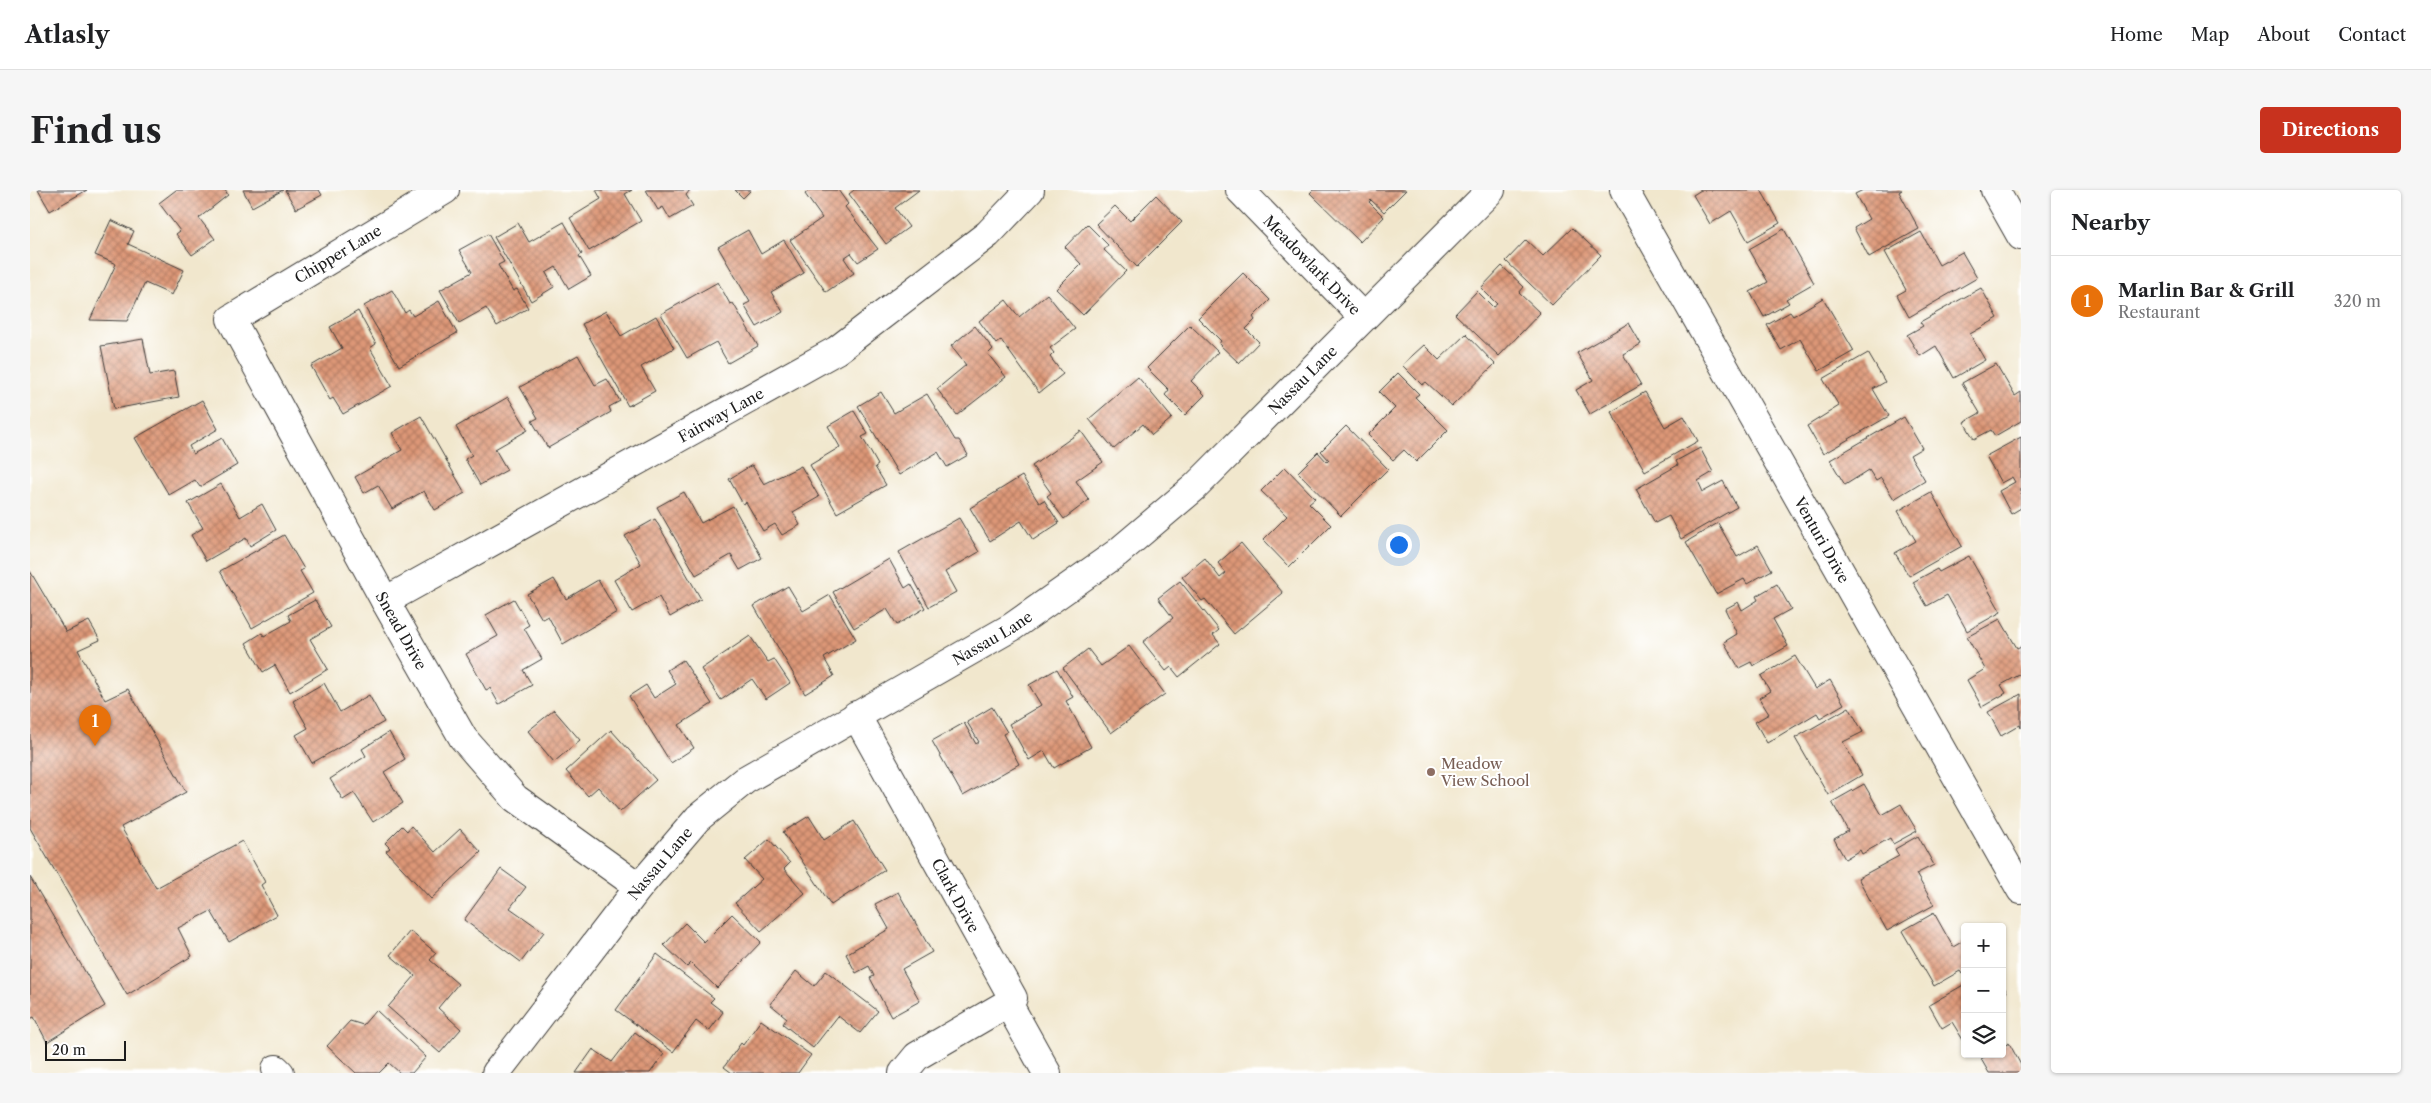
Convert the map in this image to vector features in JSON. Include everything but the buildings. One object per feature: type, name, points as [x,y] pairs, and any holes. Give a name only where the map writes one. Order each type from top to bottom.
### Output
[{"type":"street","name":"Chipper Lane","points":[[231,319],[445,190]]},
{"type":"street","name":"Fairway Lane","points":[[385,601],[837,350],[988,234],[1030,190]]},
{"type":"street","name":"Meadowlark Drive","points":[[1240,190],[1363,317]]},
{"type":"street","name":"Nassau Lane","points":[[496,1073],[639,887],[698,818],[745,780],[1012,626],[1123,548],[1195,487],[1491,190]]},
{"type":"street","name":"Venturi Drive","points":[[1624,190],[2021,890]]},
{"type":"street","points":[[1996,190],[2021,236]]},
{"type":"street","name":"Snead Drive","points":[[231,319],[385,601],[463,738],[515,798],[639,887]]},
{"type":"street","name":"Clark Drive","points":[[856,715],[1013,998],[1008,1003],[1047,1073]]},
{"type":"street","points":[[904,1073],[916,1056],[1008,1003]]},
{"type":"place","name":"Marlin Bar & Grill","points":[[95,746]]},
{"type":"place","name":"Meadow View School","points":[[1431,772]]}]
